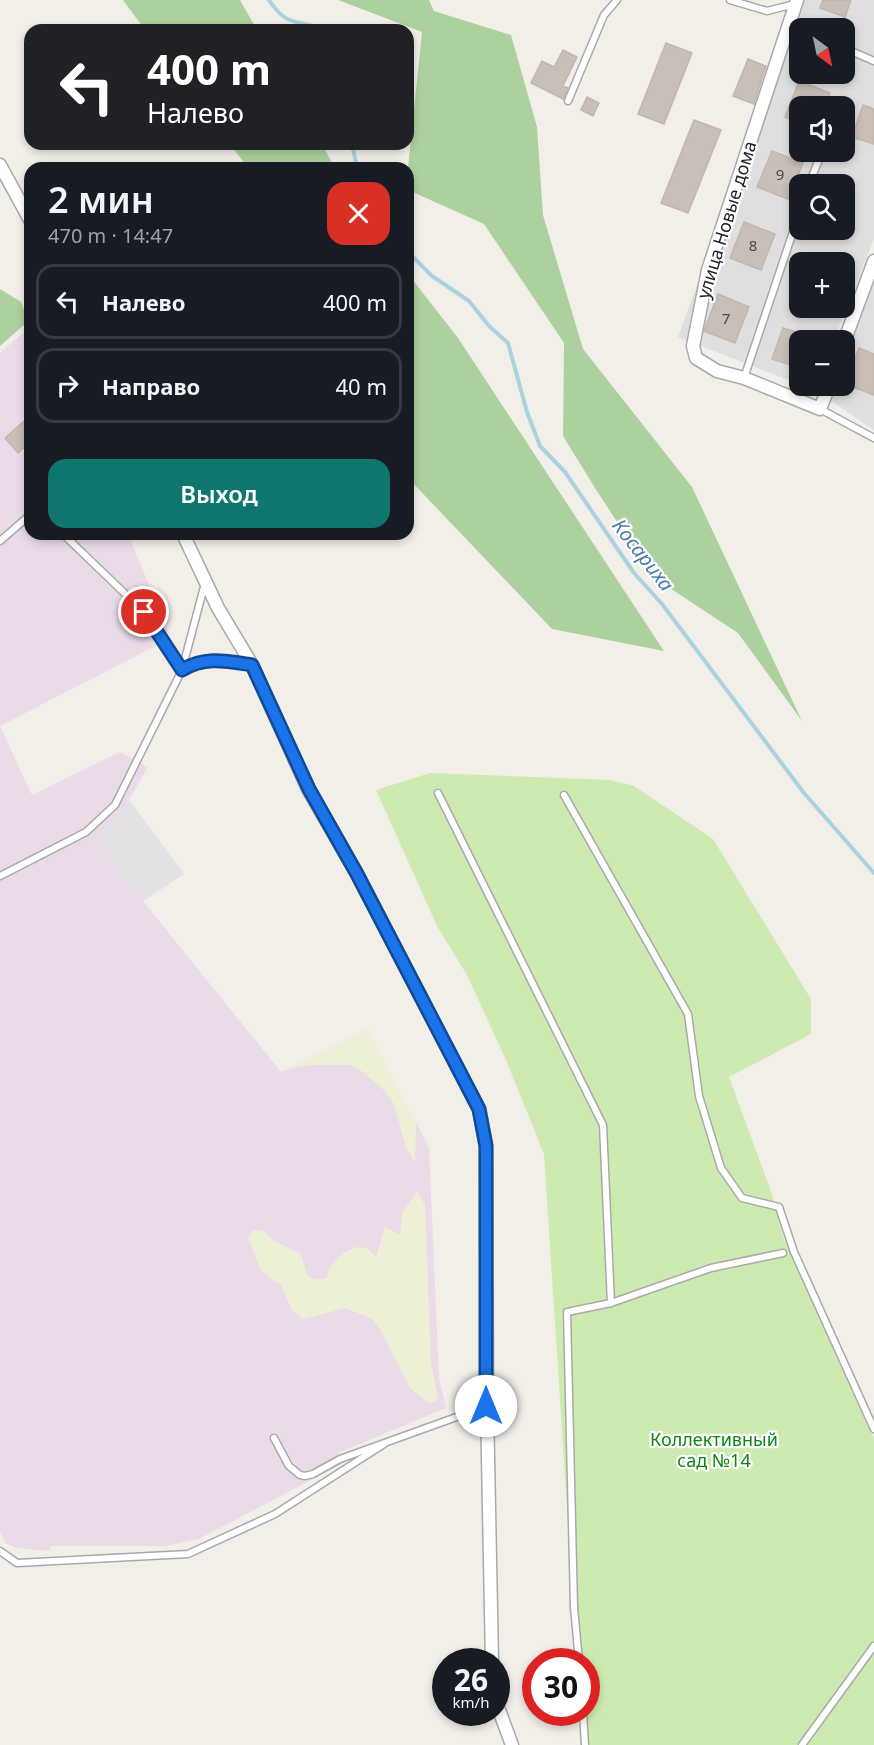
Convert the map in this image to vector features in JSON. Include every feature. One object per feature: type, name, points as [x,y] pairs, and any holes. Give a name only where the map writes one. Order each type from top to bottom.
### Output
[{"type":"street","name":"улица Новые дома","points":[[795,18],[796,2]]},
{"type":"street","name":"улица Новые дома","points":[[789,43],[708,270],[693,346],[696,358],[717,371],[744,378],[820,409]]},
{"type":"street","points":[[0,165],[24,209]]},
{"type":"street","points":[[848,330],[874,261]]},
{"type":"street","points":[[820,409],[825,396]]},
{"type":"street","points":[[186,540],[205,582],[252,665],[309,789],[357,874],[479,1109],[486,1146],[486,1406],[492,1648]]},
{"type":"street","points":[[505,1726],[512,1745]]},
{"type":"lane","points":[[568,101],[604,15],[617,0]]},
{"type":"lane","points":[[730,0],[767,11],[796,2]]},
{"type":"lane","points":[[855,53],[874,61]]},
{"type":"lane","points":[[744,378],[790,240]]},
{"type":"lane","points":[[820,409],[874,438]]},
{"type":"lane","points":[[0,541],[24,520]]},
{"type":"lane","points":[[69,540],[144,612],[182,670]]},
{"type":"lane","points":[[0,876],[86,832],[107,815],[122,793],[182,670],[205,582]]},
{"type":"lane","points":[[182,670],[194,663],[207,660],[252,665]]},
{"type":"lane","points":[[438,793],[603,1125],[611,1303]]},
{"type":"lane","points":[[564,795],[688,1014],[699,1096],[721,1168],[742,1198],[778,1207],[794,1252],[874,1429]]},
{"type":"lane","points":[[578,1648],[574,1607],[567,1312],[611,1303],[711,1268],[783,1253]]},
{"type":"lane","points":[[274,1438],[289,1466],[300,1475],[305,1476],[340,1459],[442,1420],[486,1406]]},
{"type":"lane","points":[[0,1551],[17,1563],[188,1554],[275,1514],[384,1444]]},
{"type":"lane","points":[[802,1745],[874,1646]]},
{"type":"lane","points":[[584,1726],[585,1745]]},
{"type":"shaded area","points":[[800,0],[874,0],[874,58],[855,49],[855,18],[794,18]]},
{"type":"shaded area","points":[[789,36],[789,84],[855,84],[855,56],[874,65],[874,239],[855,287],[855,252],[789,252],[789,318],[843,318],[838,330],[789,330],[789,380],[678,337]]},
{"type":"shaded area","points":[[874,256],[874,430],[823,396],[855,396],[855,330],[848,330],[852,318],[855,318],[855,309]]},
{"type":"shaded area","points":[[24,332],[24,540],[130,540],[171,638],[0,726],[0,353]]},
{"type":"shaded area","points":[[0,726],[32,795],[120,752],[148,767],[129,800],[184,874],[143,901],[281,1072],[368,1029],[429,1147],[439,1378],[446,1408],[338,1453],[341,1464],[199,1539],[165,1546],[51,1546],[50,1551],[17,1548],[5,1543],[0,1532]]},
{"type":"shaded area","points":[[129,800],[184,874],[142,901],[95,836],[116,819]]},
{"type":"green space","points":[[123,0],[240,0],[254,24],[141,24]]},
{"type":"green space","points":[[338,0],[429,0],[434,11],[511,35],[537,127],[543,215],[583,349],[692,487],[802,721],[738,633],[653,577],[595,488],[563,436],[564,343],[484,224],[414,193],[414,162],[409,162],[410,150],[414,150],[414,110],[422,32],[414,29],[414,24],[401,24]]},
{"type":"green space","points":[[234,150],[325,150],[332,162],[244,162]]},
{"type":"green space","points":[[414,282],[458,338],[664,651],[552,629],[414,484]]},
{"type":"green space","points":[[0,289],[21,302],[24,310],[24,325],[0,346]]},
{"type":"green space","name":"Коллективный сад №14","points":[[430,773],[610,780],[634,786],[713,839],[811,999],[811,1034],[729,1077],[772,1194],[783,1236],[874,1438],[874,1745],[581,1745],[580,1726],[600,1726],[600,1648],[576,1648],[544,1154],[506,1060],[467,975],[437,926],[376,790]]},
{"type":"green space","points":[[368,1029],[416,1121],[415,1163],[406,1148],[394,1104],[385,1091],[363,1072],[351,1065],[309,1065],[286,1070]]},
{"type":"green space","points":[[417,1192],[425,1205],[431,1364],[437,1392],[437,1400],[431,1404],[410,1388],[380,1329],[371,1318],[345,1308],[303,1319],[291,1309],[282,1286],[261,1270],[248,1238],[254,1230],[263,1231],[275,1241],[301,1254],[307,1275],[316,1280],[326,1278],[331,1266],[343,1253],[357,1247],[367,1248],[376,1257],[385,1227],[400,1235],[402,1213]]},
{"type":"building","points":[[823,0],[851,0],[845,17],[820,8]]},
{"type":"building","points":[[666,43],[692,53],[664,124],[638,114]]},
{"type":"building","points":[[563,50],[577,57],[563,86],[568,88],[563,99],[531,83],[542,61],[554,67]]},
{"type":"building","points":[[748,59],[766,66],[754,104],[733,96]]},
{"type":"building","points":[[798,84],[807,84],[830,93],[829,96],[793,96]]},
{"type":"building","points":[[587,97],[599,103],[593,116],[581,110]]},
{"type":"building","points":[[863,105],[874,109],[874,144],[855,138],[855,128]]},
{"type":"building","points":[[789,107],[789,119],[785,117]]},
{"type":"building","points":[[694,120],[721,130],[688,213],[661,203]]},
{"type":"building","points":[[772,151],[789,158],[789,162],[803,163],[798,174],[789,174],[788,199],[757,187]]},
{"type":"building","points":[[744,222],[775,234],[761,270],[730,258]]},
{"type":"building","points":[[718,294],[749,307],[735,343],[704,331]]},
{"type":"building","points":[[783,328],[790,330],[789,364],[772,359]]},
{"type":"building","points":[[859,348],[874,354],[874,395],[855,388],[855,358]]},
{"type":"building","points":[[24,421],[24,448],[18,453],[5,438]]},
{"type":"waterway","name":"Косариха","points":[[269,0],[288,19],[306,24]]},
{"type":"waterway","name":"Косариха","points":[[353,150],[356,162]]},
{"type":"waterway","name":"Косариха","points":[[414,258],[432,276],[469,301],[489,326],[508,343],[527,412],[540,446],[565,472],[634,573],[662,604],[804,793],[874,873]]},
{"type":"route","points":[[144,612],[182,670],[194,663],[207,660],[252,665],[309,789],[357,874],[454,1065],[479,1109],[486,1146],[486,1406]]}]
